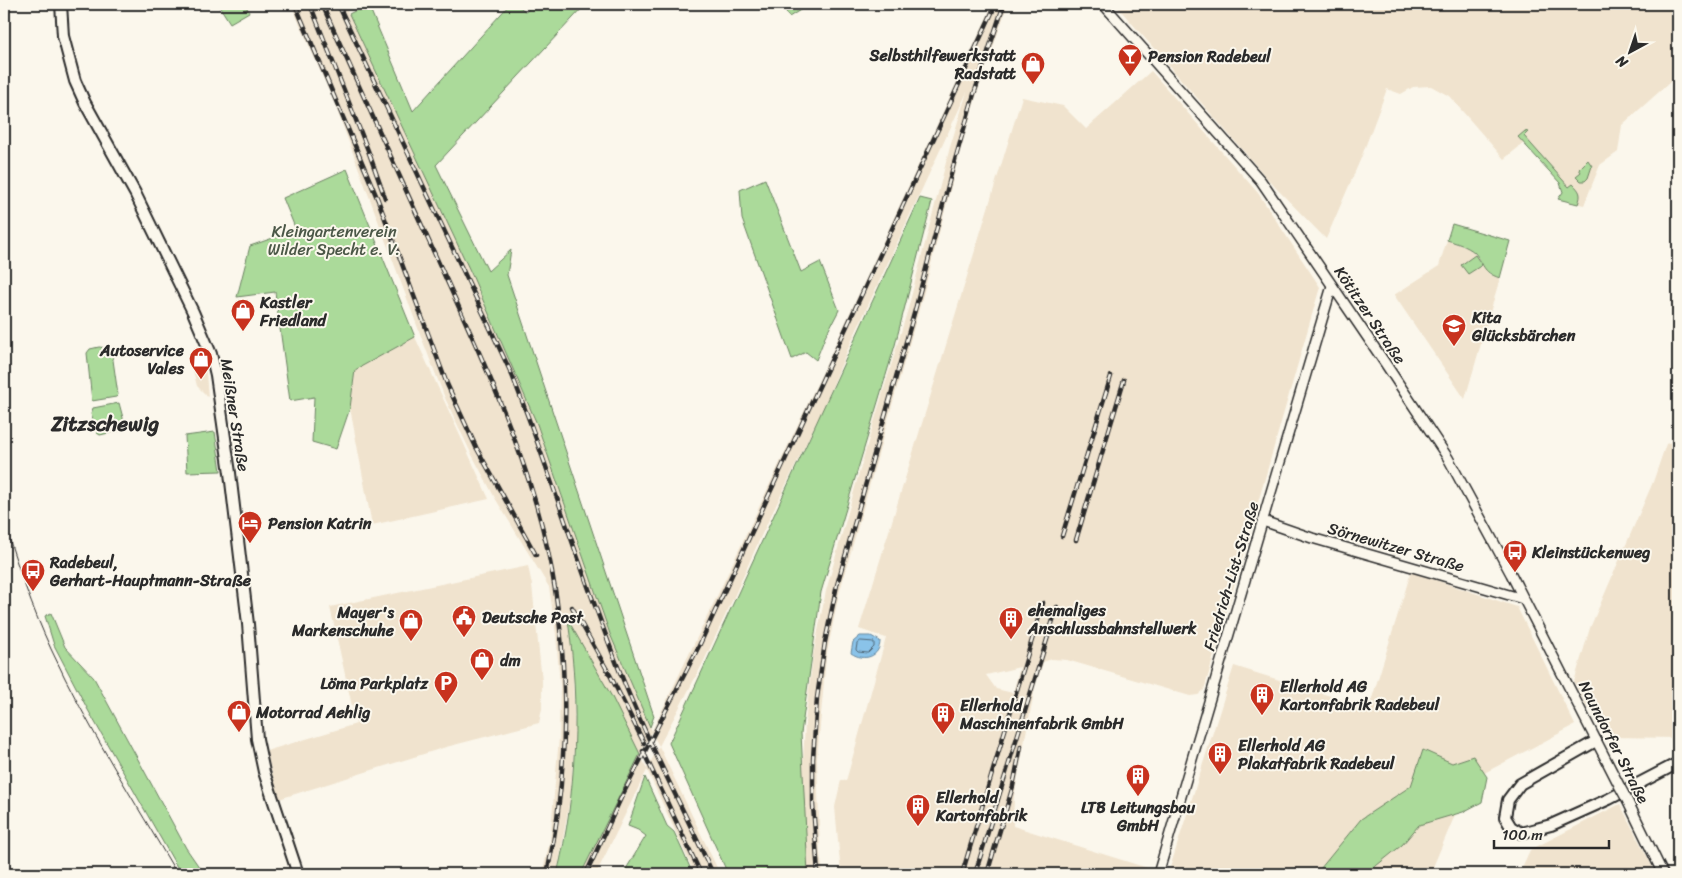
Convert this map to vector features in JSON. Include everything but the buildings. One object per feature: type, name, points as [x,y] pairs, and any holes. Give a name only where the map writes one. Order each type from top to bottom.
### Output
[{"type":"main road","name":"Meißner Straße","points":[[61,4],[63,36],[75,81],[85,103],[135,193],[211,354],[216,375],[230,473],[248,624],[254,716],[264,772],[297,873]]},
{"type":"main road","points":[[1596,741],[1520,784],[1508,800],[1504,816],[1510,827],[1521,833],[1551,826],[1609,799],[1678,763]]},
{"type":"street","name":"Kötitzer Straße","points":[[1103,4],[1261,181],[1448,458],[1511,574],[1564,678]]},
{"type":"street","name":"Friedrich-List-Straße","points":[[1158,874],[1332,286]]},
{"type":"street","name":"Sörnewitzer Straße","points":[[1262,521],[1312,538],[1523,600]]},
{"type":"street","name":"Naundorfer Straße","points":[[1564,678],[1663,874]]},
{"type":"shaded area","points":[[291,4],[343,4],[349,14],[472,275],[537,424],[610,634],[652,731],[819,380],[993,4],[1008,4],[978,90],[959,155],[925,288],[839,594],[826,658],[817,759],[820,853],[823,874],[807,874],[802,789],[805,722],[813,656],[826,591],[908,309],[950,147],[967,92],[847,351],[822,411],[762,534],[703,663],[659,746],[651,732],[640,754],[568,622],[572,650],[575,730],[571,792],[557,874],[542,874],[550,841],[559,738],[560,686],[556,634],[549,587],[495,498],[445,398],[334,102]]},
{"type":"shaded area","points":[[1115,4],[1678,4],[1678,75],[1622,125],[1618,152],[1600,165],[1584,205],[1558,199],[1563,192],[1560,183],[1524,143],[1504,159],[1449,96],[1431,86],[1413,87],[1401,94],[1387,89],[1361,158],[1326,239],[1274,186]]},
{"type":"shaded area","points":[[1151,71],[1258,193],[1320,287],[1204,690],[1198,695],[1190,696],[1067,660],[1052,659],[1043,662],[1035,687],[1014,796],[1013,826],[1154,870],[1153,874],[841,874],[835,807],[841,780],[846,781],[886,638],[859,629],[1022,97],[1063,106],[1086,129]],"holes":[[[1020,667],[1013,693],[996,689],[986,675]]]},
{"type":"shaded area","name":"Kita Glücksbärchen","points":[[1447,240],[1474,252],[1489,274],[1500,278],[1465,399],[1394,295],[1439,266]]},
{"type":"shaded area","points":[[415,337],[489,499],[372,525],[350,408],[355,370]]},
{"type":"shaded area","name":"Autoservice Vales","points":[[202,359],[206,374],[208,397],[197,386],[191,362]]},
{"type":"shaded area","points":[[1678,426],[1678,738],[1610,737],[1611,733],[1596,702],[1588,709],[1574,682],[1590,628],[1653,482],[1666,444],[1671,442]]},
{"type":"shaded area","points":[[528,566],[532,585],[542,681],[542,709],[539,723],[446,747],[279,799],[266,751],[356,724],[330,607]]},
{"type":"shaded area","points":[[1411,572],[1517,607],[1575,725],[1456,788],[1455,815],[1430,874],[1168,874],[1234,666],[1369,708]]},
{"type":"shaded area","points":[[659,746],[720,874],[695,874],[647,770],[596,874],[581,874],[640,754],[647,769]]},
{"type":"shaded area","points":[[1620,804],[1656,874],[1519,874],[1530,850]]},
{"type":"green space","points":[[218,4],[245,4],[249,12],[230,23]]},
{"type":"green space","points":[[368,4],[413,111],[510,4],[516,4],[526,12],[534,4],[586,4],[436,165],[488,271],[511,250],[507,275],[654,716],[650,727],[610,634],[537,424],[472,275],[349,14]]},
{"type":"green space","points":[[782,4],[810,4],[789,17]]},
{"type":"green space","points":[[1525,131],[1528,132],[1524,136],[1569,187],[1573,184],[1580,193],[1578,204],[1558,199],[1563,192],[1560,183],[1518,137]]},
{"type":"green space","points":[[1588,160],[1592,166],[1588,178],[1585,181],[1581,181],[1576,176],[1581,172],[1579,169]]},
{"type":"green space","name":"Kleingartenverein Wilder Specht e. V.","points":[[347,169],[415,337],[355,370],[350,408],[336,449],[312,442],[314,397],[290,401],[275,292],[237,297],[250,246],[296,230],[283,198]]},
{"type":"green space","points":[[765,179],[801,272],[820,262],[839,310],[816,360],[806,352],[792,359],[742,219],[740,190]]},
{"type":"green space","points":[[920,198],[932,201],[895,345],[821,592],[801,733],[808,874],[728,874],[669,743]]},
{"type":"green space","points":[[1452,224],[1510,241],[1500,278],[1486,270],[1474,252],[1447,240]]},
{"type":"green space","points":[[1475,255],[1482,265],[1468,274],[1461,265]]},
{"type":"green space","points":[[107,348],[112,353],[118,395],[92,401],[87,353],[90,349]]},
{"type":"green space","points":[[119,403],[126,429],[100,435],[97,433],[91,414],[93,408]]},
{"type":"green space","points":[[215,432],[221,471],[187,472],[185,436]]},
{"type":"green space","points":[[51,613],[65,647],[94,678],[186,848],[204,874],[181,874],[88,710],[54,645],[45,616]]},
{"type":"green space","points":[[568,620],[612,697],[640,754],[581,874],[557,874],[569,812],[574,748],[574,683]]},
{"type":"green space","points":[[1423,750],[1452,763],[1473,756],[1487,777],[1482,802],[1463,812],[1419,825],[1402,845],[1366,874],[1316,874],[1361,819],[1411,786]]},
{"type":"green space","points":[[645,777],[667,826],[674,832],[693,874],[623,874],[646,836],[628,826]]},
{"type":"water","points":[[860,636],[871,636],[880,641],[874,654],[861,657],[851,653],[853,642]]},
{"type":"tram line","points":[[4,522],[31,602],[65,678],[111,763],[177,874]]},
{"type":"railway","points":[[295,4],[378,200],[447,384],[476,447],[536,555]]},
{"type":"railway","points":[[310,4],[385,198]]},
{"type":"railway","points":[[322,4],[502,406],[536,504],[556,594],[564,688],[564,736],[561,783],[547,874]]},
{"type":"railway","points":[[338,4],[512,375],[624,682],[713,874]]},
{"type":"railway","points":[[586,874],[621,798],[699,646],[996,4]]},
{"type":"railway","points":[[818,874],[813,805],[813,759],[817,698],[825,642],[837,585],[915,310],[953,167],[974,94],[1004,4]]},
{"type":"railway","points":[[1062,536],[1111,376]]},
{"type":"railway","points":[[1076,540],[1124,380]]},
{"type":"railway","points":[[962,874],[1043,603]]},
{"type":"railway","points":[[572,607],[610,675],[644,743]]},
{"type":"railway","points":[[975,874],[1057,607]]},
{"type":"railway","points":[[987,874],[1013,786],[1021,746]]},
{"type":"railway","points":[[643,751],[701,874]]},
{"type":"place","name":"Pension Radebeul","points":[[1130,77]]},
{"type":"place","name":"Selbsthilfewerkstatt Radstatt","points":[[1033,85]]},
{"type":"place","name":"Kastler Friedland","points":[[243,332]]},
{"type":"place","name":"Kita Glücksbärchen","points":[[1454,347]]},
{"type":"place","name":"Autoservice Vales","points":[[201,380]]},
{"type":"place","name":"Pension Katrin","points":[[250,544]]},
{"type":"place","name":"Kleinstückenweg","points":[[1515,573]]},
{"type":"place","name":"Radebeul, Gerhart-Hauptmann-Straße","points":[[33,592]]},
{"type":"place","name":"Deutsche Post","points":[[464,638]]},
{"type":"place","name":"ehemaliges Anschlussbahnstellwerk","points":[[1011,640]]},
{"type":"place","name":"Mayer's Markenschuhe","points":[[411,642]]},
{"type":"place","name":"dm","points":[[482,681]]},
{"type":"place","name":"Löma Parkplatz","points":[[446,704]]},
{"type":"place","name":"Ellerhold AG Kartonfabrik Radebeul","points":[[1262,716]]},
{"type":"place","name":"Motorrad Aehlig","points":[[239,733]]},
{"type":"place","name":"Ellerhold Maschinenfabrik GmbH","points":[[943,735]]},
{"type":"place","name":"Ellerhold AG Plakatfabrik Radebeul","points":[[1220,775]]},
{"type":"place","name":"LTB Leitungsbau GmbH","points":[[1138,797]]},
{"type":"place","name":"Ellerhold Kartonfabrik","points":[[918,827]]},
{"type":"district","name":"Zitzschewig","points":[[105,424]]}]
